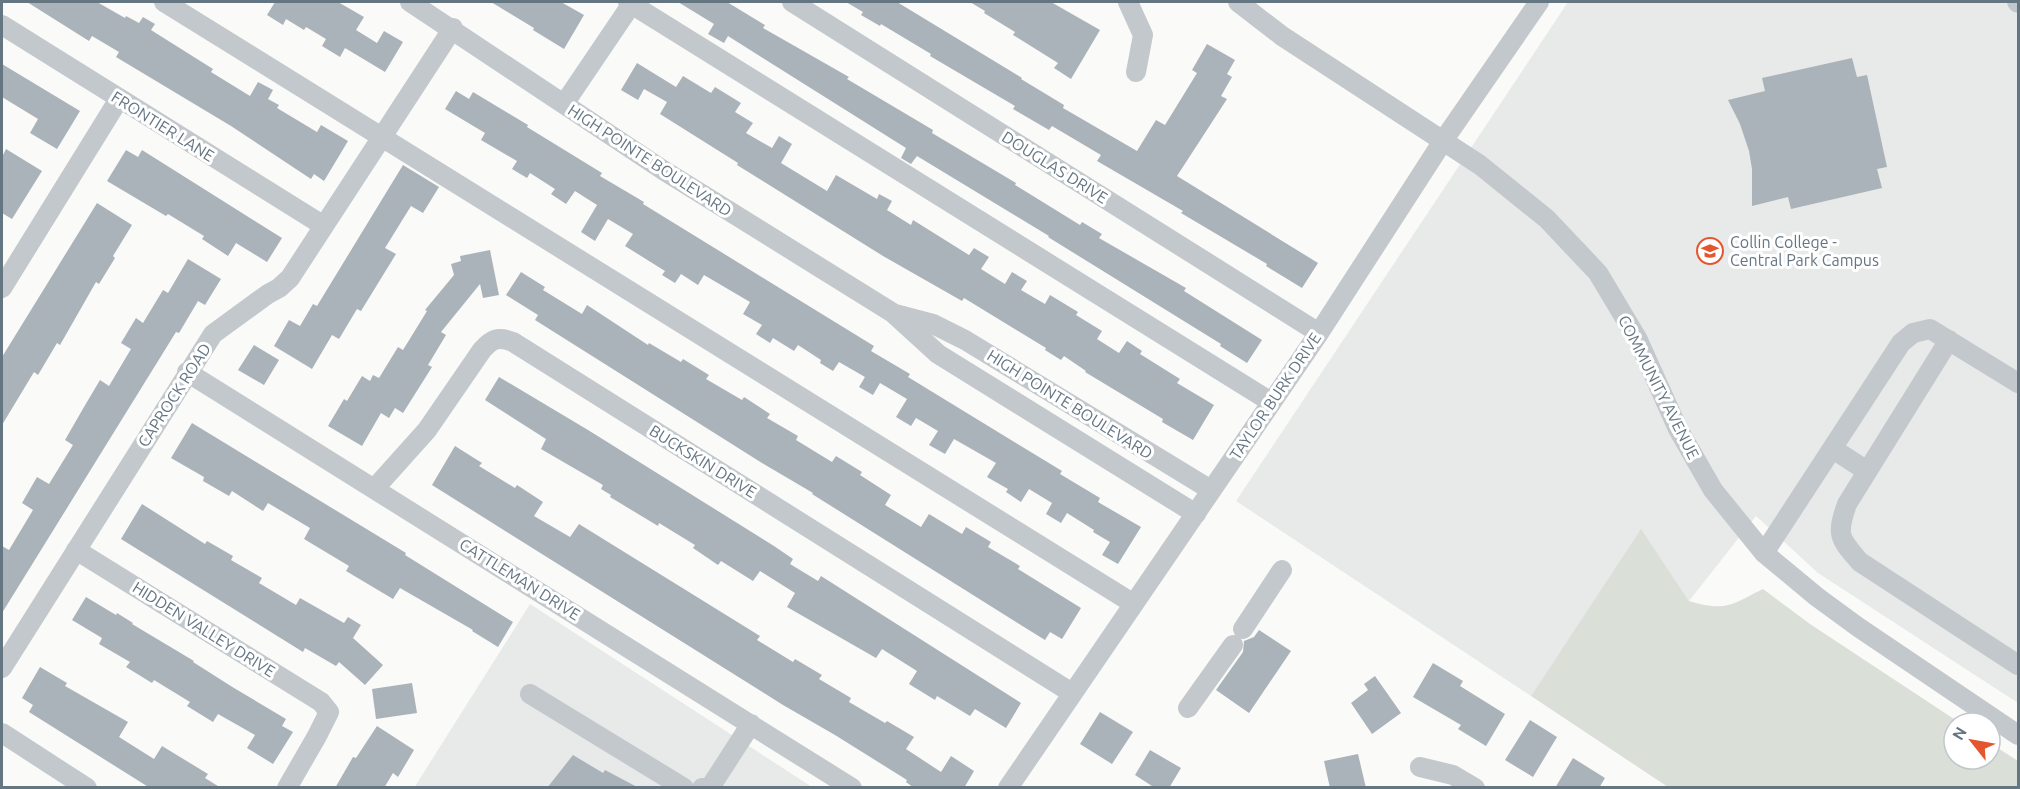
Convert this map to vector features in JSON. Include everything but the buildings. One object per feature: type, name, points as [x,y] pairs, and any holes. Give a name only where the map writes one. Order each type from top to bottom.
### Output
[{"type":"street","points":[[164,2],[1134,604]]},
{"type":"street","name":"HIGH POINTE BOULEVARD","points":[[410,2],[453,28],[564,104],[733,214],[893,313],[938,354],[1196,514]]},
{"type":"street","points":[[564,104],[631,2],[1271,402]]},
{"type":"street","name":"DOUGLAS DRIVE","points":[[792,2],[1319,333]]},
{"type":"street","points":[[1128,2],[1143,35],[1136,72]]},
{"type":"street","name":"COMMUNITY AVENUE","points":[[1238,2],[1282,36],[1480,165],[1547,219],[1598,273],[1638,340],[1678,429],[1713,490],[1764,553],[1858,627],[2019,735]]},
{"type":"street","name":"TAYLOR BURK DRIVE","points":[[1008,788],[1319,333],[1443,141],[1539,2]]},
{"type":"street","name":"FRONTIER LANE","points":[[2,25],[324,226]]},
{"type":"street","name":"CAPROCK ROAD","points":[[2,668],[213,334],[290,278],[453,28]]},
{"type":"street","points":[[2,288],[119,99]]},
{"type":"street","name":"HIGH POINTE BOULEVARD","points":[[893,313],[933,324],[965,340],[1211,490]]},
{"type":"street","points":[[1764,553],[1901,343],[1913,333],[1930,329],[2019,383]]},
{"type":"street","name":"BUCKSKIN DRIVE","points":[[375,488],[427,430],[482,350],[490,342],[503,338],[523,348],[1072,693]]},
{"type":"street","points":[[1949,340],[1847,504],[1839,525],[1842,541],[1860,562],[2019,665]]},
{"type":"street","name":"CATTLEMAN DRIVE","points":[[187,372],[852,788]]},
{"type":"street","points":[[1833,449],[1867,471]]},
{"type":"street","name":"HIDDEN VALLEY DRIVE","points":[[76,550],[321,702],[329,712],[287,788]]},
{"type":"street","points":[[1188,708],[1282,570]]},
{"type":"street","points":[[530,694],[684,788]]},
{"type":"street","points":[[702,788],[711,786],[751,724]]},
{"type":"street","points":[[2,733],[87,788]]},
{"type":"street","points":[[1420,766],[1452,775],[1474,788]]},
{"type":"shaded area","name":"Collin College - Central Park Campus","points":[[1568,2],[2018,2],[2018,703],[1818,573],[1756,516],[1689,601],[1641,530],[1531,696],[1236,501]]},
{"type":"shaded area","points":[[1641,529],[1689,601],[1711,606],[1728,605],[1763,589],[1810,624],[1942,711],[1942,771],[2002,771],[2002,751],[2018,761],[2018,787],[1668,787],[1531,696]]},
{"type":"shaded area","points":[[530,604],[812,787],[414,788]]},
{"type":"place","name":"Collin College - Central Park Campus","points":[[1710,251]]}]
